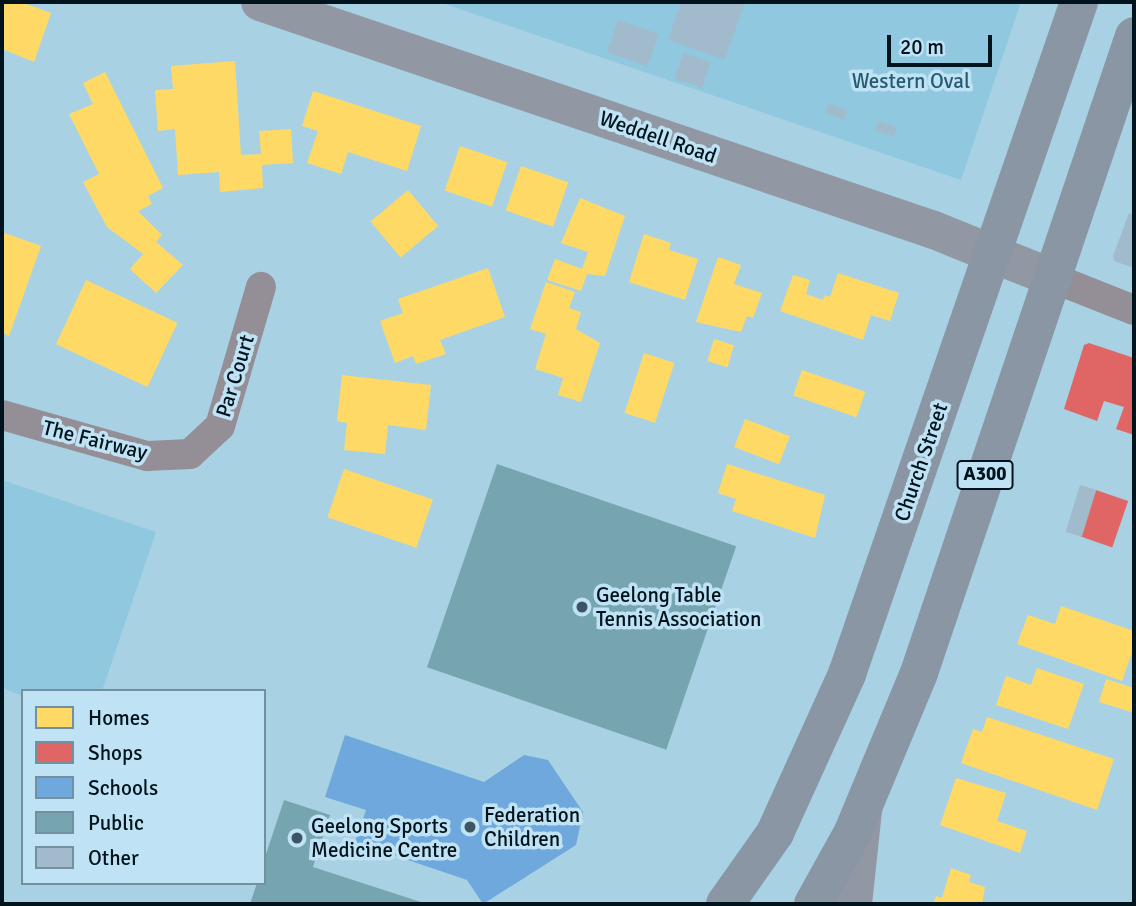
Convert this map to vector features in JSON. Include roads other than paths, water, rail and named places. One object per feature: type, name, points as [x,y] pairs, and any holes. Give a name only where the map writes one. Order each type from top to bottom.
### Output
[{"type":"highway","name":"Church Street","points":[[725,904],[775,833],[837,700],[1079,2]]},
{"type":"highway","name":"A300","points":[[813,904],[863,810],[919,673],[1134,36]]},
{"type":"street","name":"Weddell Road","points":[[260,2],[993,254],[1053,278]]},
{"type":"street","points":[[1053,278],[1134,310]]},
{"type":"street","name":"Par Court","points":[[190,454],[220,426],[261,287]]},
{"type":"street","name":"The Fairway","points":[[2,415],[147,456],[190,454]]},
{"type":"street","points":[[853,904],[863,810]]},
{"type":"place","name":"Geelong Table Tennis Association","points":[[582,607]]},
{"type":"place","name":"Federation Children","points":[[470,827]]},
{"type":"place","name":"Geelong Sports Medicine Centre","points":[[297,838]]},
{"type":"park label","name":"Western Oval","points":[[911,81]]}]
